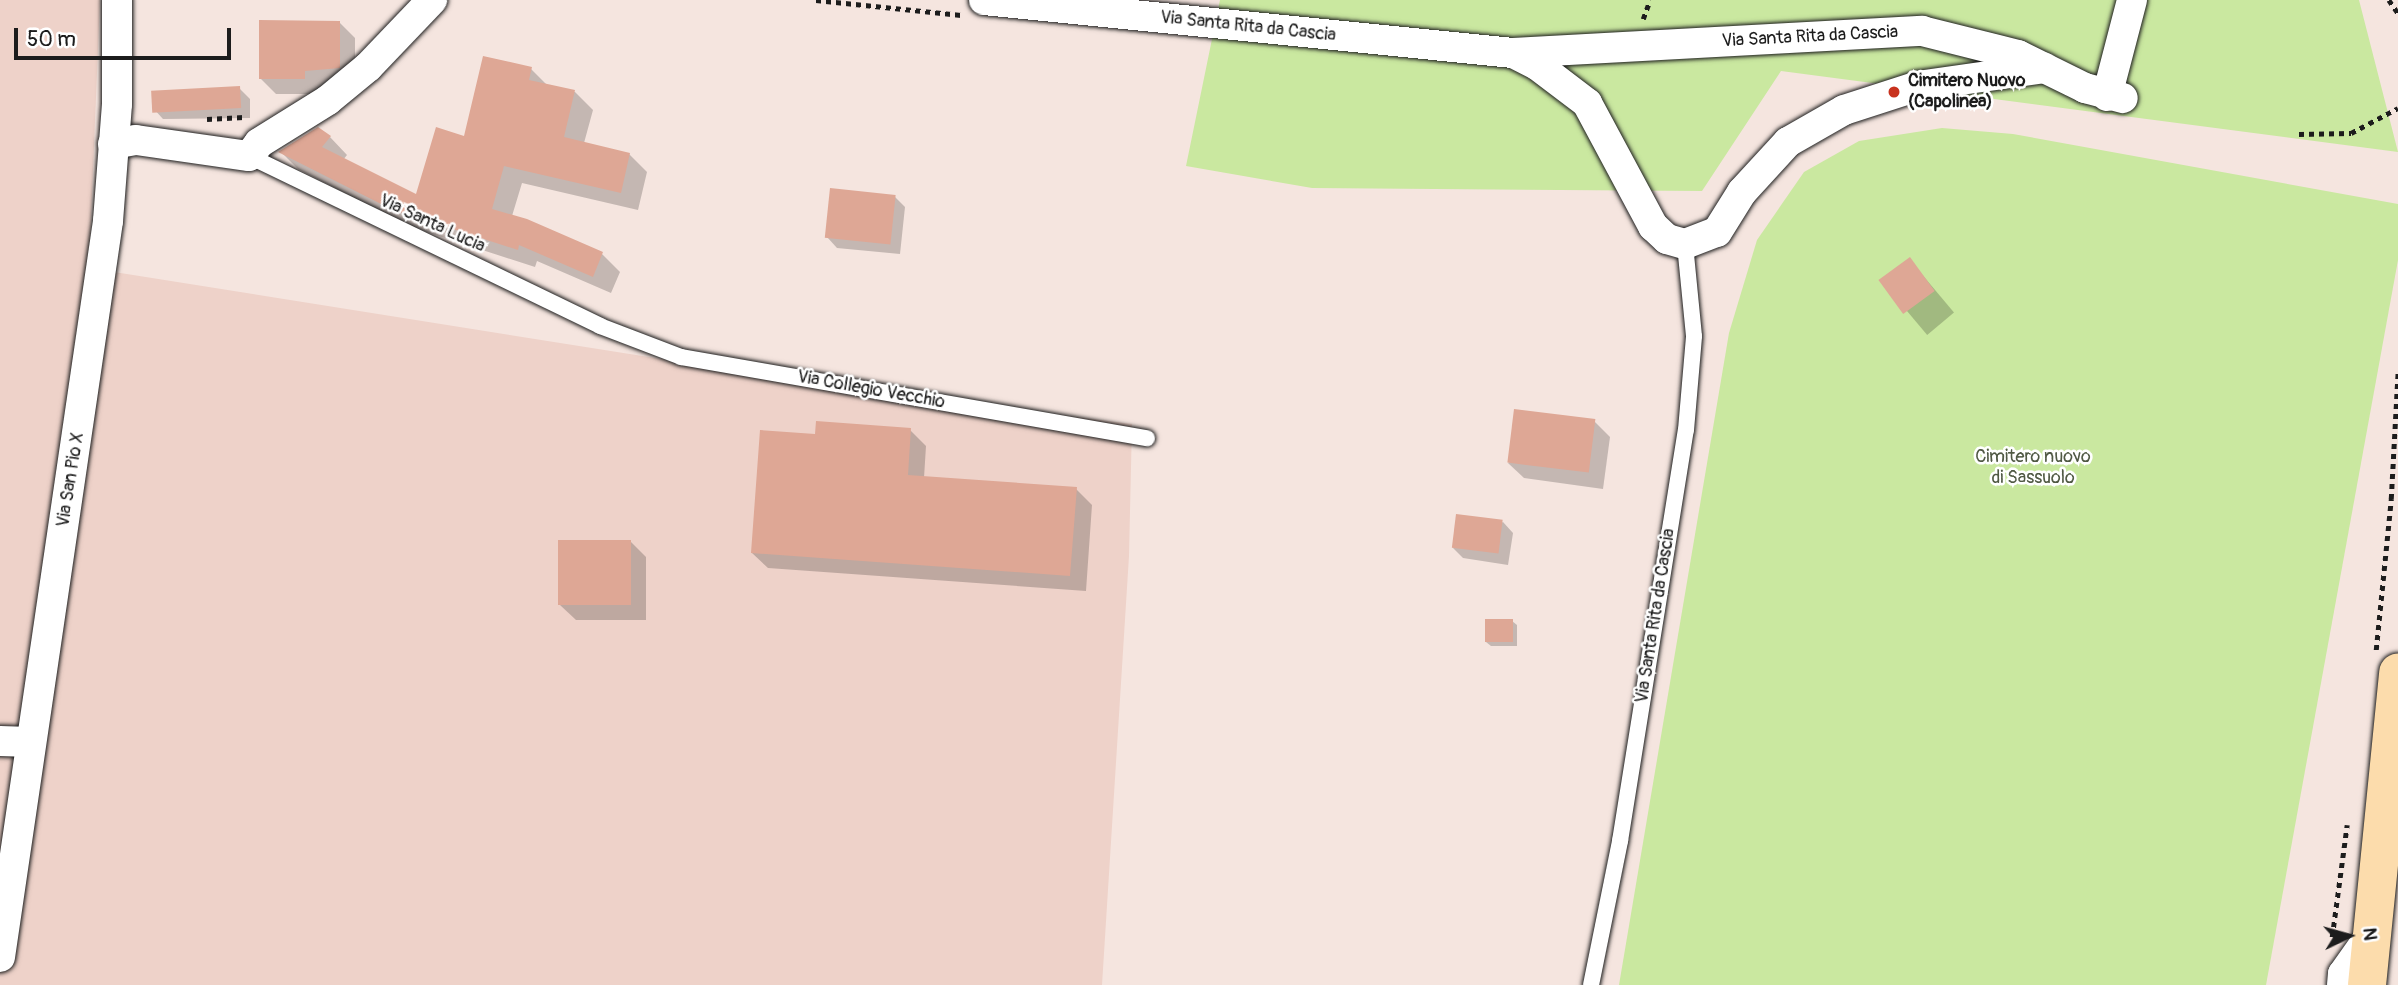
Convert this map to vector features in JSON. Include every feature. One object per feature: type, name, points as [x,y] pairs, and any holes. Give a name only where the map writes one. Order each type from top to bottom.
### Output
[{"type":"main road","points":[[2367,985],[2398,673]]},
{"type":"street","name":"Via San Pio X","points":[[0,957],[92,338],[113,144],[117,0]]},
{"type":"street","points":[[113,144],[136,140],[248,156],[259,143],[328,100],[368,67],[432,0]]},
{"type":"street","name":"Via Santa Rita da Cascia","points":[[984,0],[1167,9],[1513,53],[1940,33],[2018,55],[2115,97],[2132,0]]},
{"type":"street","points":[[1940,33],[1942,83]]},
{"type":"street","name":"Via Santa Rita da Cascia","points":[[1513,53],[1538,65],[1587,103],[1653,226],[1667,239],[1685,244]]},
{"type":"street","points":[[1685,244],[1717,232],[1765,164],[1809,127],[1868,100],[1942,83],[2045,68]]},
{"type":"street","points":[[0,741],[31,742]]},
{"type":"street","points":[[2342,985],[2343,974],[2372,933]]},
{"type":"lane","name":"Via Santa Lucia","points":[[248,156],[600,326]]},
{"type":"lane","name":"Via Santa Rita da Cascia","points":[[1591,985],[1620,841],[1686,430],[1694,336],[1685,244]]},
{"type":"lane","name":"Via Collegio Vecchio","points":[[600,326],[681,357],[1147,438]]},
{"type":"path","points":[[2389,0],[2398,13]]},
{"type":"path","points":[[2299,134],[2351,133],[2398,108]]},
{"type":"shaded area","points":[[0,0],[100,0],[89,268],[831,386],[1132,424],[1129,556],[1102,985],[0,985]]},
{"type":"green space","points":[[1220,0],[2359,0],[2398,152],[1781,71],[1702,191],[1312,188],[1186,166]]},
{"type":"green space","name":"Cimitero nuovo di Sassuolo","points":[[1942,128],[2013,134],[2398,204],[2398,260],[2266,985],[1619,985],[1729,333],[1757,240],[1804,172],[1859,141]]},
{"type":"building","points":[[259,20],[340,21],[340,68],[305,71],[305,79],[259,79]]},
{"type":"building","points":[[483,56],[532,67],[529,80],[575,90],[564,137],[630,153],[621,193],[504,166],[492,209],[527,219],[603,252],[593,277],[519,245],[518,250],[391,209],[278,152],[318,127],[331,136],[322,147],[416,194],[436,127],[464,136]]},
{"type":"building","points":[[240,86],[241,108],[152,113],[151,91]]},
{"type":"building","points":[[830,188],[896,195],[890,245],[825,238]]},
{"type":"building","points":[[1910,257],[1935,291],[1903,314],[1878,280]]},
{"type":"building","points":[[1514,409],[1595,419],[1589,473],[1507,463]]},
{"type":"building","points":[[816,421],[911,428],[908,475],[1077,487],[1070,576],[751,553],[760,430],[815,434]]},
{"type":"building","points":[[1456,514],[1503,520],[1499,553],[1452,548]]},
{"type":"building","points":[[558,540],[631,540],[631,605],[558,605]]},
{"type":"building","points":[[1485,619],[1513,619],[1513,642],[1485,642]]},
{"type":"place","name":"Cimitero Nuovo (Capolinea)","points":[[1894,92]]}]
